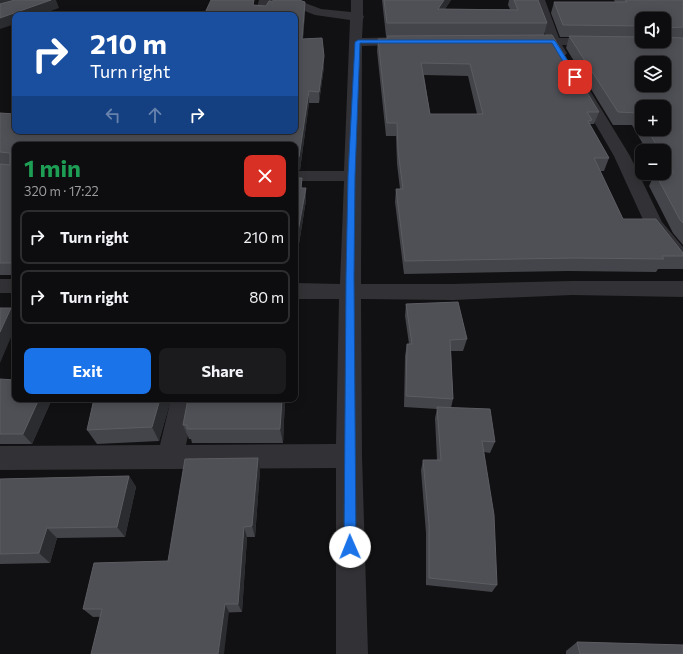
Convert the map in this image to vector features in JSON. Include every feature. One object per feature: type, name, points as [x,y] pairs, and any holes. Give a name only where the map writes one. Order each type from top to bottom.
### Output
[{"type":"street","points":[[262,12],[264,0]]},
{"type":"street","points":[[286,0],[319,12],[358,9],[352,176],[350,292],[349,456],[352,654]]},
{"type":"street","points":[[539,0],[554,42],[622,156],[654,224],[683,260]]},
{"type":"street","points":[[358,42],[419,41]]},
{"type":"street","points":[[511,41],[607,42]]},
{"type":"street","points":[[298,176],[352,176]]},
{"type":"street","points":[[0,286],[12,286]]},
{"type":"street","points":[[298,291],[453,292],[572,288],[683,289]]},
{"type":"street","points":[[170,457],[182,402]]},
{"type":"street","points":[[0,458],[349,456]]},
{"type":"building","points":[[15,0],[51,0],[17,12],[12,12],[12,14],[0,18],[0,4]]},
{"type":"building","points":[[211,0],[254,0],[253,5],[266,6],[269,1],[273,0],[299,0],[305,2],[302,39],[322,38],[324,56],[319,92],[309,91],[299,157],[298,142],[12,142],[12,263],[0,263],[0,164],[10,165],[10,153],[0,152],[0,113],[12,114],[12,134],[298,134],[298,12],[205,12]]},
{"type":"building","points":[[384,0],[444,0],[438,9],[518,10],[514,0],[538,0],[547,23],[387,23]]},
{"type":"building","points":[[625,0],[683,0],[683,27],[671,28],[671,12],[635,12],[635,26],[563,25],[554,2],[627,2]]},
{"type":"building","points":[[552,35],[599,112],[587,112],[592,120],[588,121],[609,158],[594,158],[623,219],[656,219],[683,253],[683,256],[662,256],[664,259],[574,258],[405,261],[396,189],[403,189],[398,151],[397,123],[387,123],[378,39],[387,39],[387,36]],"holes":[[[421,63],[470,64],[483,114],[430,114]]]},
{"type":"building","points":[[569,36],[635,37],[635,48],[671,48],[671,37],[683,38],[683,223],[659,180],[671,180],[671,173],[674,173],[671,168],[671,144],[656,144],[651,136],[671,136],[671,100],[635,100],[635,113],[618,112]]},
{"type":"building","points":[[298,178],[302,178],[301,188],[306,188],[298,232]]},
{"type":"building","points":[[458,302],[467,339],[450,340],[453,399],[406,396],[407,344],[412,344],[406,304]]},
{"type":"building","points":[[0,308],[11,308],[0,332]]},
{"type":"building","points":[[0,379],[12,380],[12,402],[38,402],[23,434],[0,434]]},
{"type":"building","points":[[93,402],[159,402],[152,427],[87,430]]},
{"type":"building","points":[[187,402],[282,402],[280,429],[187,429],[187,425],[183,425]]},
{"type":"building","points":[[437,407],[490,409],[495,442],[482,441],[494,515],[497,585],[429,578],[429,524],[423,460],[441,460]]},
{"type":"building","points":[[258,458],[252,526],[244,527],[238,604],[225,604],[218,654],[91,654],[102,609],[83,609],[94,563],[168,561],[185,459]]},
{"type":"building","points":[[129,476],[117,527],[47,528],[39,553],[0,554],[0,479]]},
{"type":"building","points":[[577,642],[683,645],[683,654],[580,654]]},
{"type":"route","points":[[350,547],[350,277],[352,176],[358,42],[554,42],[575,77]]}]
